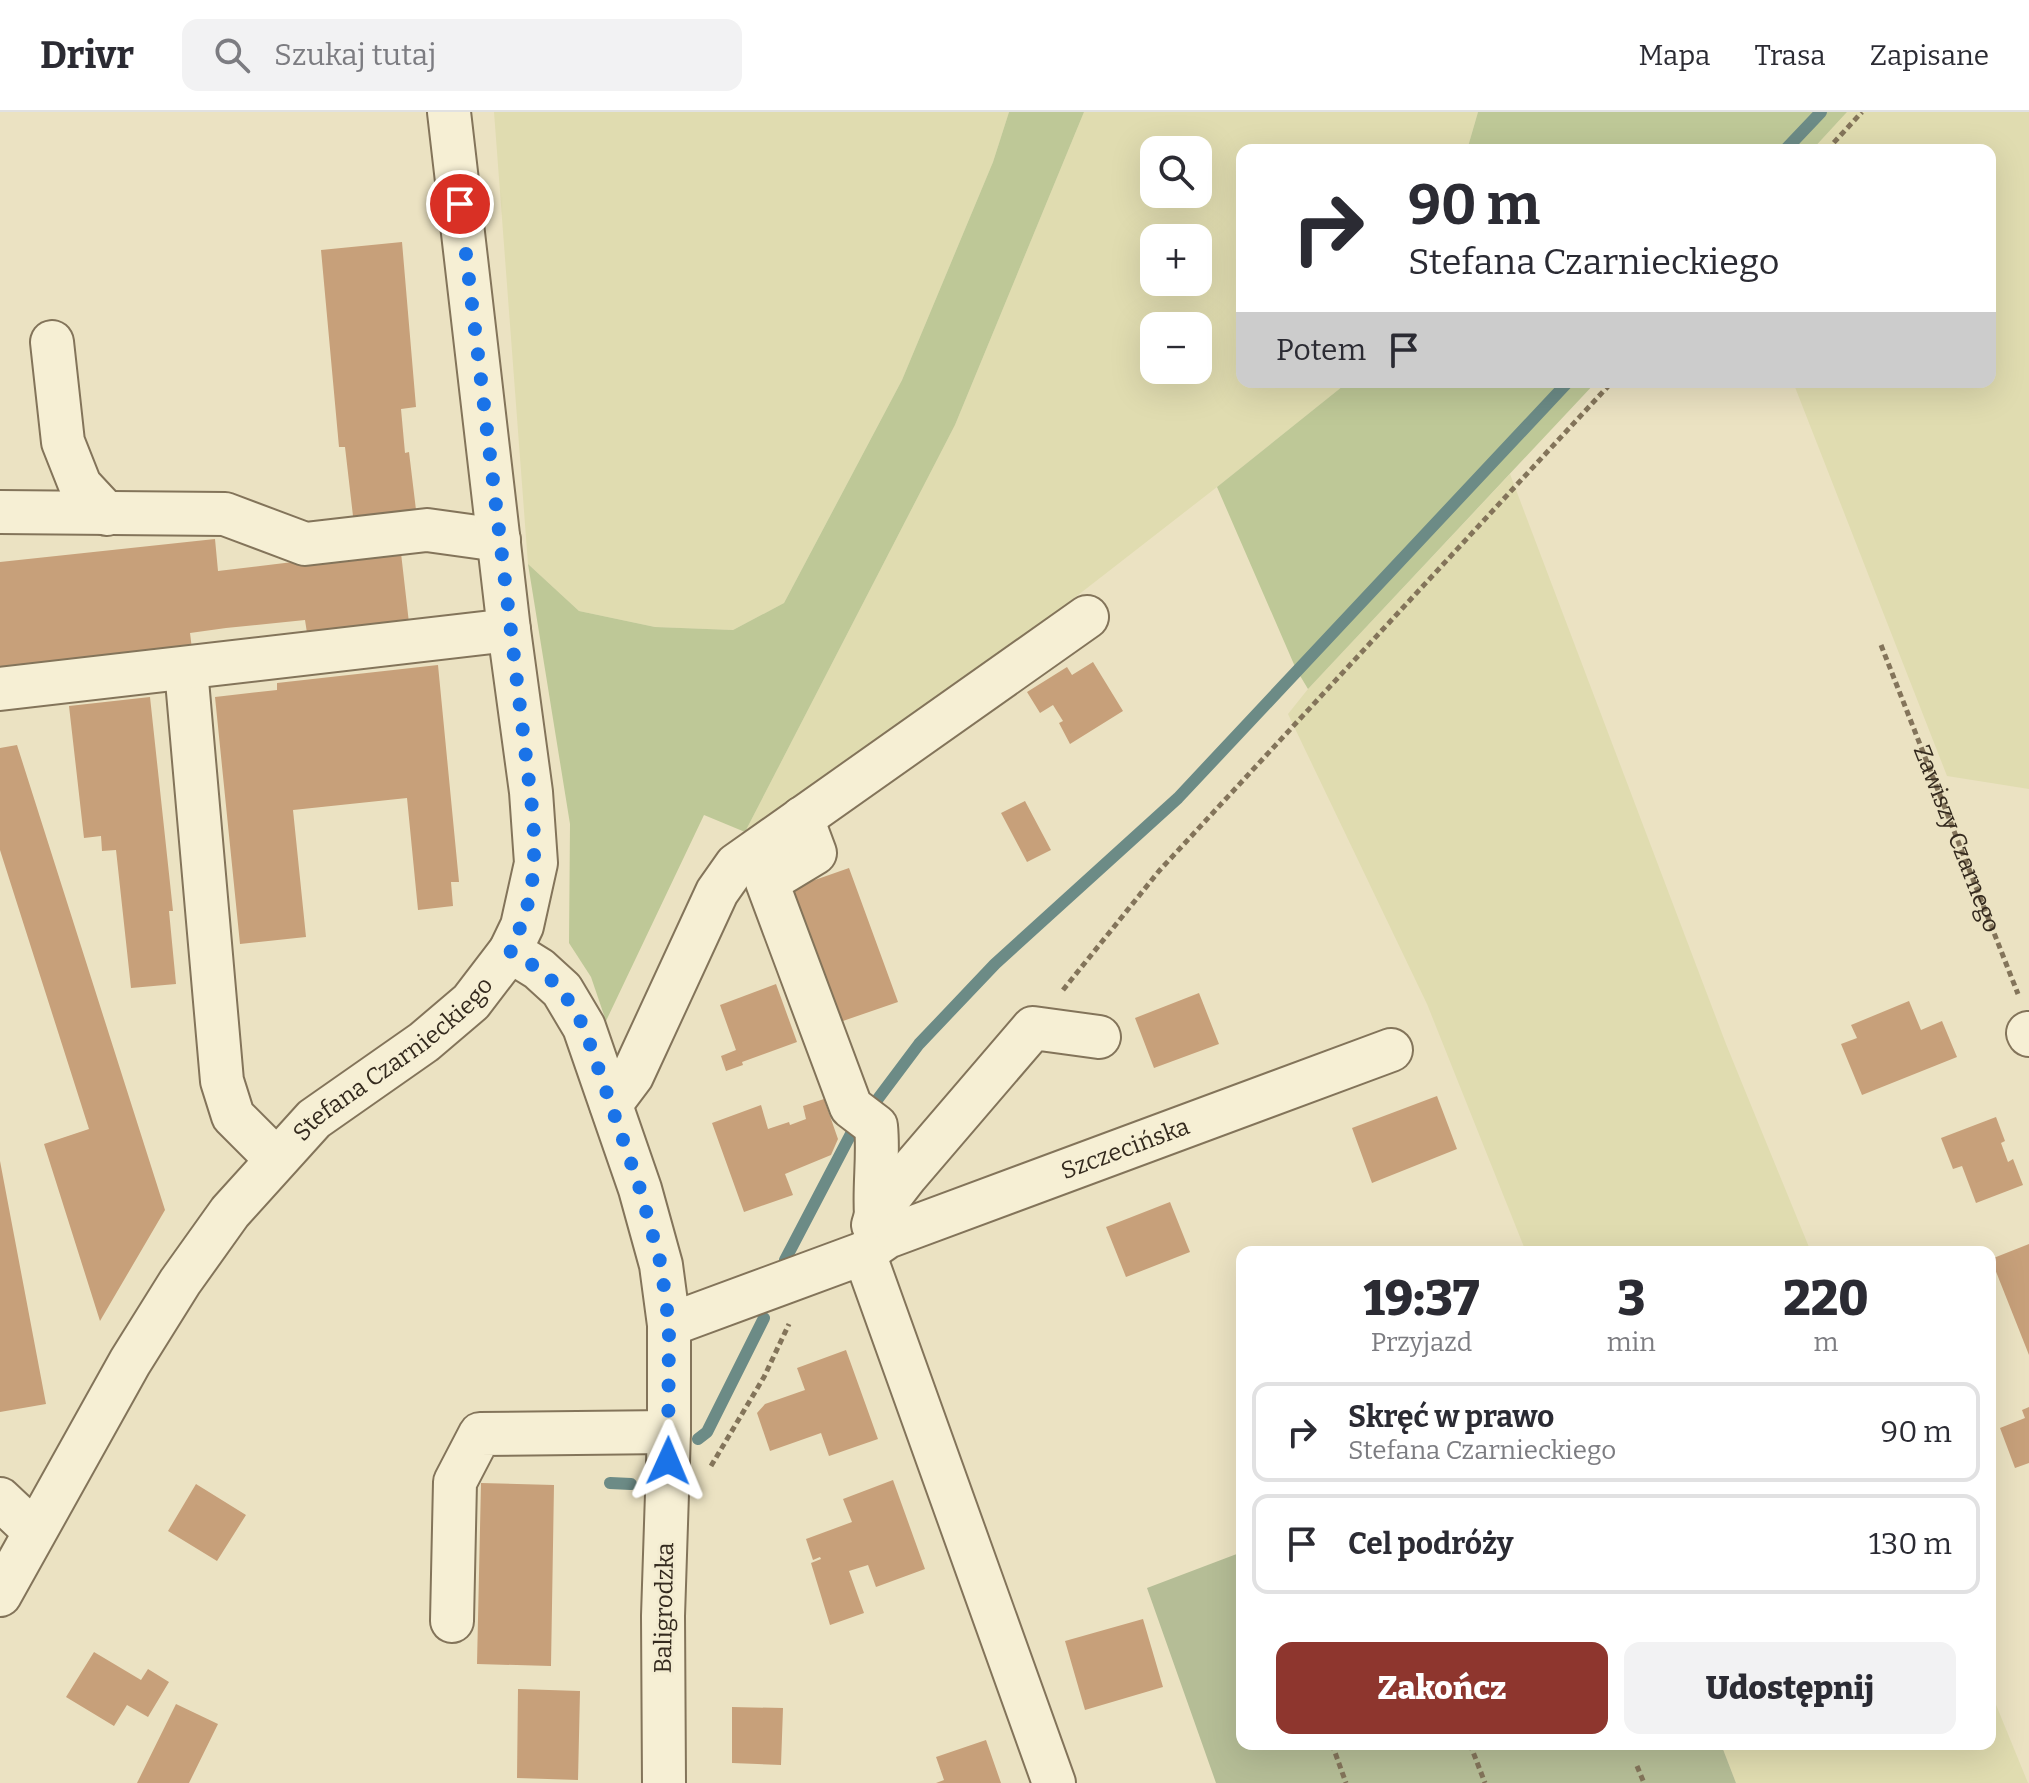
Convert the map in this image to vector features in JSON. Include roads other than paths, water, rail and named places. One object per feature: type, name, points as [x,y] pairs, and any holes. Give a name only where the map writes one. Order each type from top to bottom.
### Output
[{"type":"street","name":"Stefana Czarnieckiego","points":[[0,1595],[130,1362],[180,1282],[230,1212],[314,1119],[424,1042],[471,1002],[510,951],[525,915],[536,863],[531,792],[509,630],[449,112]]},
{"type":"street","points":[[52,342],[63,442],[80,485],[107,514]]},
{"type":"street","points":[[0,512],[225,514],[305,544],[427,530],[499,540]]},
{"type":"street","points":[[611,1104],[632,1076],[717,892],[736,865],[1087,617]]},
{"type":"street","points":[[0,689],[509,630]]},
{"type":"street","points":[[186,669],[222,1081],[233,1116],[276,1159]]},
{"type":"street","points":[[802,818],[815,853],[767,882],[851,1107],[876,1126],[878,1150],[870,1234],[1054,1783]]},
{"type":"street","name":"Baligrodzka","points":[[510,951],[539,969],[562,990],[584,1027],[640,1189],[661,1265],[669,1325],[663,1616],[664,1783]]},
{"type":"street","points":[[870,1234],[907,1175],[1033,1028],[1099,1037]]},
{"type":"street","name":"Szczecińska","points":[[669,1325],[798,1277],[870,1234],[887,1237],[1391,1050]]},
{"type":"street","points":[[452,1621],[455,1482],[480,1434],[669,1432]]},
{"type":"street","points":[[0,1499],[34,1531]]},
{"type":"waterway","points":[[1791,144],[1821,112]]},
{"type":"waterway","points":[[874,1104],[919,1044],[995,964],[1178,798],[1562,388]]},
{"type":"waterway","points":[[785,1260],[853,1130]]},
{"type":"waterway","points":[[698,1439],[707,1432],[764,1318]]},
{"type":"waterway","points":[[610,1483],[631,1484]]}]
